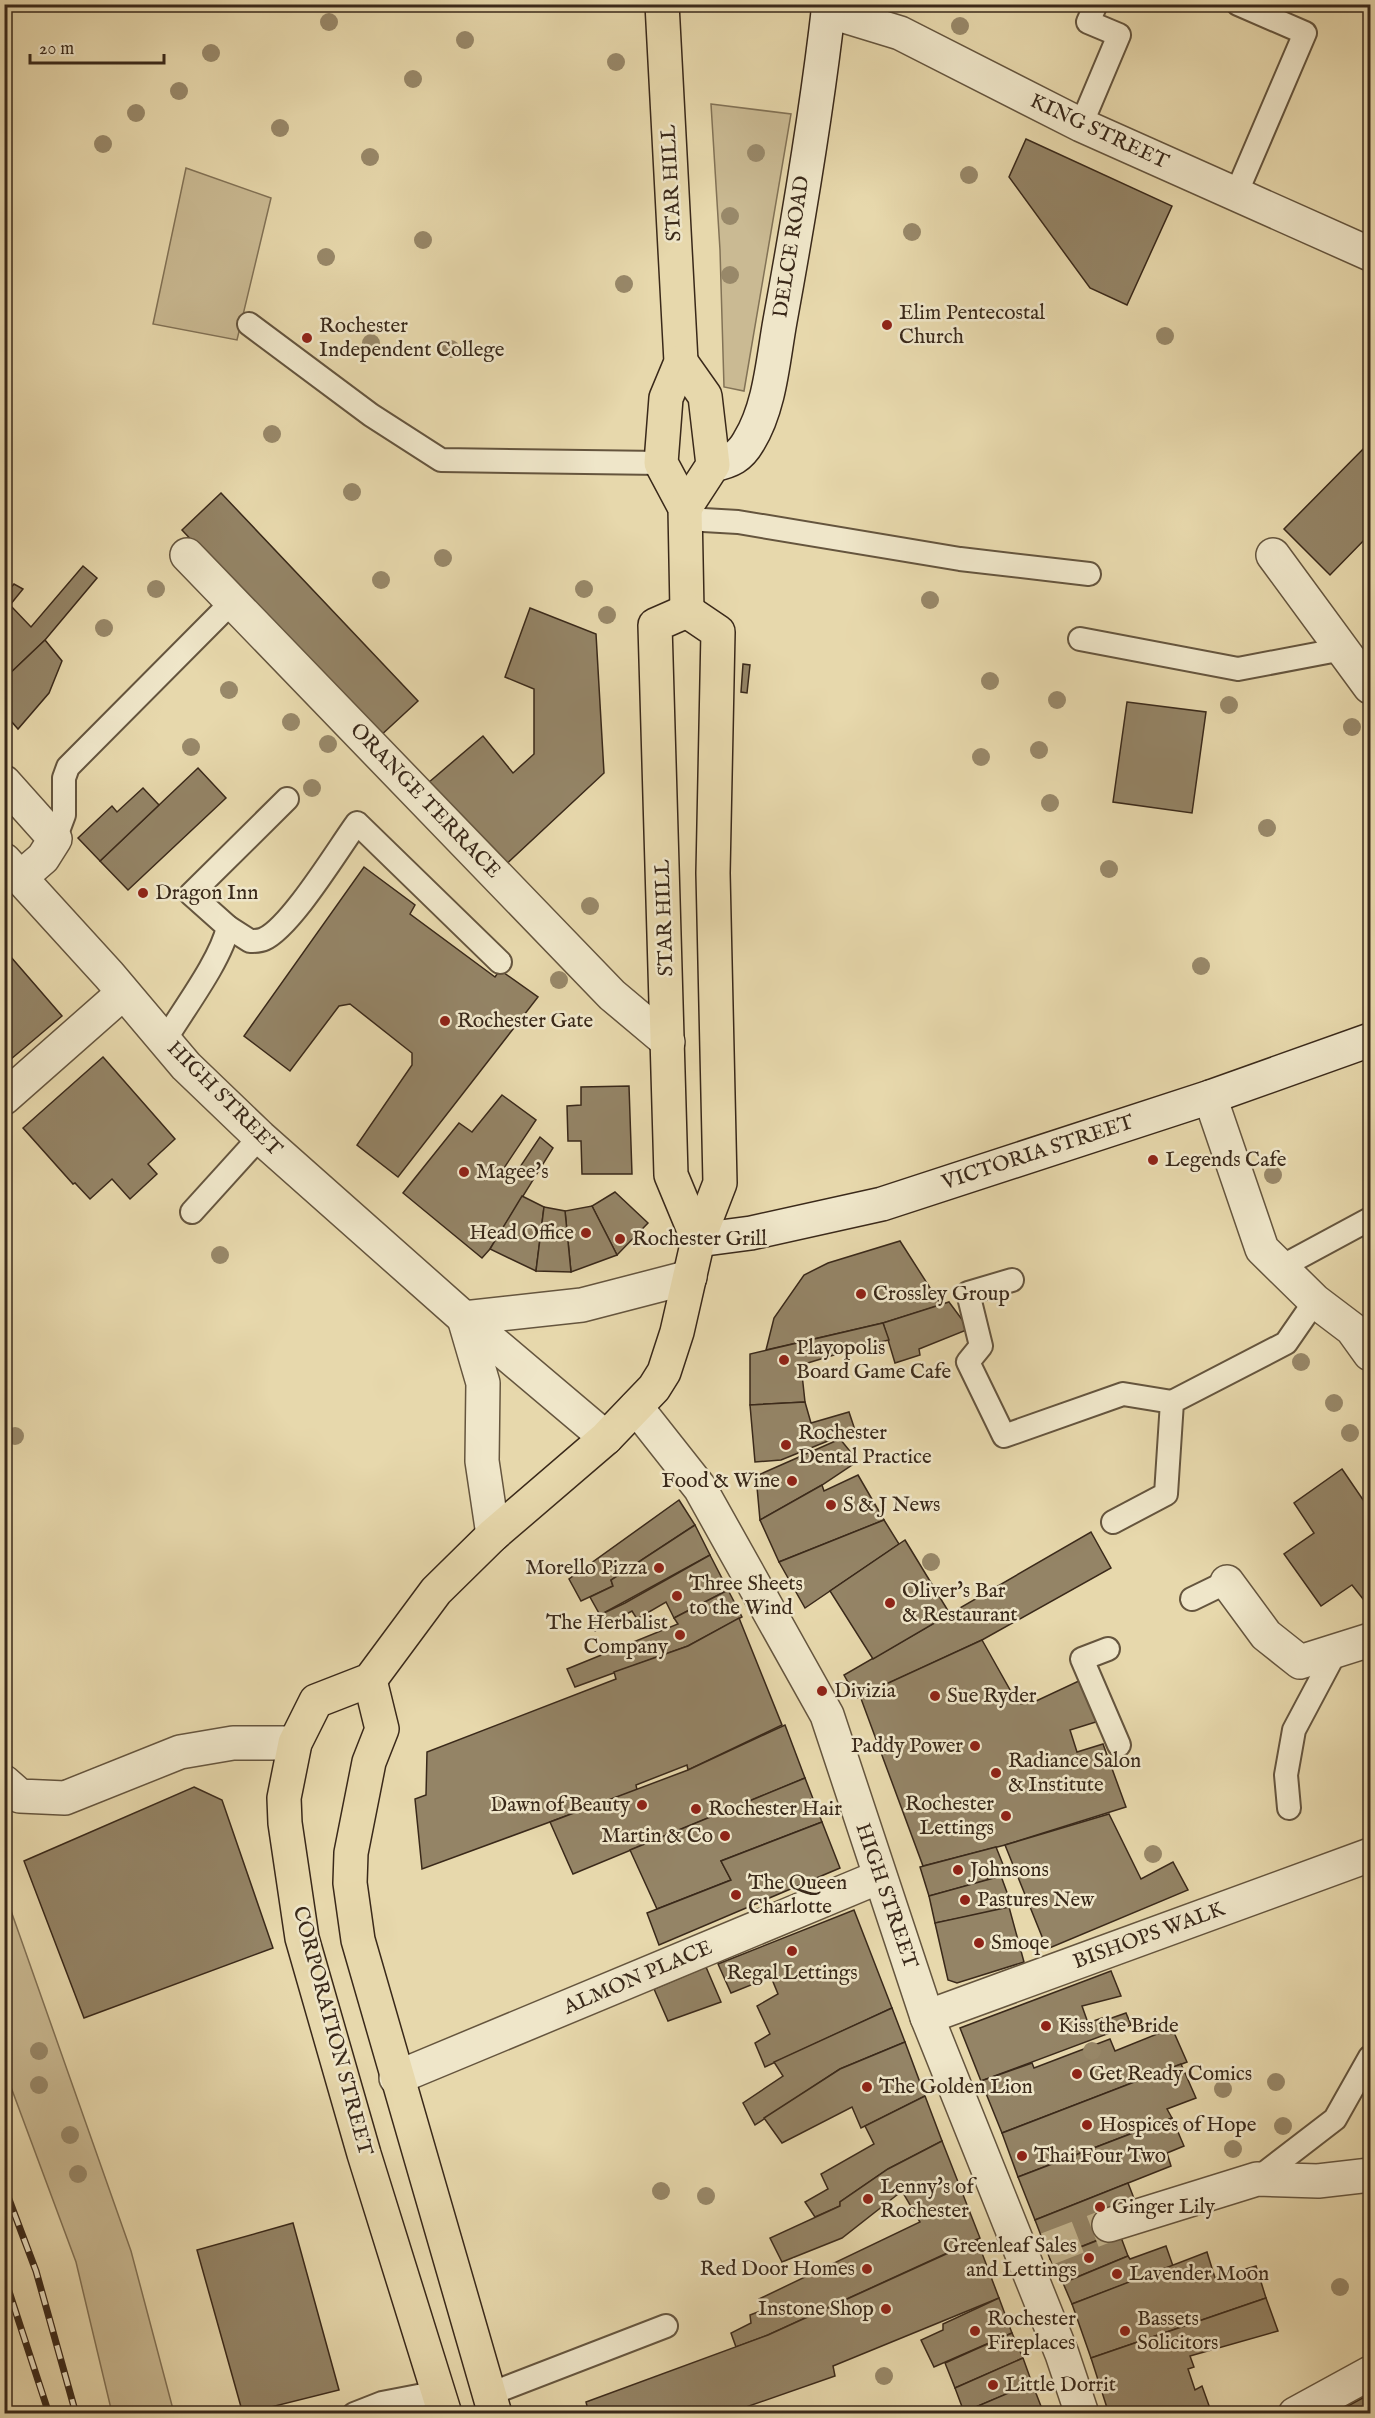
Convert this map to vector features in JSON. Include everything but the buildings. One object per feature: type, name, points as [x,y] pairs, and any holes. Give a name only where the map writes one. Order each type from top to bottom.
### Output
[{"type":"main road","name":"STAR HILL","points":[[661,463],[666,398],[681,362],[662,4]]},
{"type":"main road","points":[[681,362],[705,396],[713,465],[686,513]]},
{"type":"main road","points":[[493,2404],[396,2078],[358,1940],[350,1883],[351,1853],[369,1762],[382,1729],[370,1680],[436,1591],[493,1535],[606,1438],[636,1407],[664,1372],[698,1240],[720,1183],[713,873],[718,632],[687,611],[686,513],[661,463]]},
{"type":"main road","name":"STAR HILL","points":[[687,611],[655,625],[671,1175],[698,1240]]},
{"type":"main road","name":"CORPORATION STREET","points":[[370,1680],[316,1701],[295,1743],[284,1798],[285,1823],[303,1938],[364,2154],[442,2403]]},
{"type":"street","name":"KING STREET","points":[[829,8],[900,33],[1081,126],[1371,254]]},
{"type":"street","name":"DELCE ROAD","points":[[713,465],[736,458],[758,424],[767,388],[793,248],[829,8]]},
{"type":"street","name":"ORANGE TERRACE","points":[[187,555],[612,995],[668,1041]]},
{"type":"street","points":[[1273,555],[1371,687]]},
{"type":"street","points":[[4,782],[55,839],[43,858],[12,869]]},
{"type":"street","name":"HIGH STREET","points":[[12,869],[186,1066],[260,1137],[464,1318],[606,1438]]},
{"type":"street","points":[[4,1098],[123,993]]},
{"type":"street","name":"VICTORIA STREET","points":[[698,1240],[751,1233],[882,1204],[1210,1097],[1371,1040]]},
{"type":"street","points":[[1210,1097],[1262,1249],[1315,1301],[1352,1329],[1371,1354]]},
{"type":"street","points":[[493,1535],[482,1461],[483,1383],[464,1318],[582,1305],[690,1277]]},
{"type":"street","name":"HIGH STREET","points":[[636,1407],[700,1488],[827,1715],[927,2017],[1036,2253],[1082,2414]]},
{"type":"street","points":[[1227,1582],[1266,1635],[1300,1662],[1371,1640]]},
{"type":"street","points":[[4,1782],[20,1796],[65,1798],[180,1752],[233,1743],[295,1743]]},
{"type":"street","name":"BISHOPS WALK","points":[[927,2017],[1371,1855]]},
{"type":"street","name":"ALMON PLACE","points":[[396,2078],[879,1877]]},
{"type":"street","points":[[1109,2225],[1257,2179],[1318,2181],[1371,2175]]},
{"type":"street","points":[[1295,2414],[1371,2373]]},
{"type":"lane","points":[[1081,126],[1119,35],[1088,22],[1096,4]]},
{"type":"lane","points":[[1236,194],[1305,33],[1238,4]]},
{"type":"lane","points":[[249,324],[371,415],[441,460],[661,463]]},
{"type":"lane","points":[[686,513],[960,558],[1089,574]]},
{"type":"lane","points":[[55,839],[64,815],[64,778],[68,767],[225,609]]},
{"type":"lane","points":[[1080,639],[1238,669],[1343,649]]},
{"type":"lane","points":[[287,799],[191,894],[228,927],[250,941],[263,939],[274,932],[296,908],[357,823],[500,962]]},
{"type":"lane","points":[[165,1040],[226,937],[228,927]]},
{"type":"lane","points":[[192,1212],[260,1137]]},
{"type":"lane","points":[[1281,1267],[1371,1219]]},
{"type":"lane","points":[[1012,1280],[968,1293],[981,1346],[968,1362],[1004,1436],[1124,1394],[1172,1402],[1286,1343],[1315,1301]]},
{"type":"lane","points":[[1113,1522],[1166,1494],[1172,1402]]},
{"type":"lane","points":[[1192,1599],[1227,1582]]},
{"type":"lane","points":[[1108,1649],[1082,1659],[1119,1745]]},
{"type":"lane","points":[[1289,1808],[1286,1775],[1294,1730],[1336,1651]]},
{"type":"lane","points":[[1257,2179],[1335,2119],[1371,2057]]},
{"type":"lane","points":[[493,2404],[666,2326]]},
{"type":"lane","points":[[354,2414],[382,2403],[442,2403]]},
{"type":"shaded area","points":[[711,104],[791,114],[744,391],[724,387],[720,250]]},
{"type":"shaded area","points":[[186,168],[271,198],[237,340],[153,324]]},
{"type":"shaded area","points":[[4,1891],[131,2251],[174,2413],[112,2413],[76,2262],[5,2071]]},
{"type":"tunnel","points":[[1047,2249],[1109,2225]]},
{"type":"railway","points":[[4,2186],[36,2271],[76,2414]]},
{"type":"railway","points":[[4,2276],[49,2414]]},
{"type":"place","name":"Elim Pentecostal Church","points":[[887,325]]},
{"type":"place","name":"Rochester Independent College","points":[[307,338]]},
{"type":"place","name":"Dragon Inn","points":[[143,893]]},
{"type":"place","name":"Rochester Gate","points":[[445,1021]]},
{"type":"place","name":"Legends Cafe","points":[[1153,1160]]},
{"type":"place","name":"Magee's","points":[[464,1172]]},
{"type":"place","name":"Head Office","points":[[586,1233]]},
{"type":"place","name":"Rochester Grill","points":[[620,1239]]},
{"type":"place","name":"Crossley Group","points":[[861,1294]]},
{"type":"place","name":"Playopolis Board Game Cafe","points":[[784,1360]]},
{"type":"place","name":"Rochester Dental Practice","points":[[786,1445]]},
{"type":"place","name":"Food & Wine","points":[[792,1481]]},
{"type":"place","name":"S & J News","points":[[831,1505]]},
{"type":"place","name":"Morello Pizza","points":[[659,1568]]},
{"type":"place","name":"Three Sheets to the Wind","points":[[677,1596]]},
{"type":"place","name":"Oliver's Bar & Restaurant","points":[[890,1603]]},
{"type":"place","name":"The Herbalist Company","points":[[680,1635]]},
{"type":"place","name":"Divizia","points":[[822,1691]]},
{"type":"place","name":"Sue Ryder","points":[[935,1696]]},
{"type":"place","name":"Paddy Power","points":[[975,1746]]},
{"type":"place","name":"Radiance Salon & Institute","points":[[996,1773]]},
{"type":"place","name":"Dawn of Beauty","points":[[642,1805]]},
{"type":"place","name":"Rochester Hair","points":[[696,1809]]},
{"type":"place","name":"Rochester Lettings","points":[[1006,1816]]},
{"type":"place","name":"Martin & Co","points":[[725,1836]]},
{"type":"place","name":"Johnsons","points":[[958,1870]]},
{"type":"place","name":"The Queen Charlotte","points":[[736,1895]]},
{"type":"place","name":"Pastures New","points":[[965,1900]]},
{"type":"place","name":"Smoqe","points":[[979,1943]]},
{"type":"place","name":"Regal Lettings","points":[[792,1951]]},
{"type":"place","name":"Kiss the Bride","points":[[1046,2026]]},
{"type":"place","name":"Get Ready Comics","points":[[1077,2074]]},
{"type":"place","name":"The Golden Lion","points":[[867,2087]]},
{"type":"place","name":"Hospices of Hope","points":[[1087,2125]]},
{"type":"place","name":"Thai Four Two","points":[[1022,2156]]},
{"type":"place","name":"Lenny's of Rochester","points":[[868,2199]]},
{"type":"place","name":"Ginger Lily","points":[[1100,2207]]},
{"type":"place","name":"Greenleaf Sales and Lettings","points":[[1089,2258]]},
{"type":"place","name":"Red Door Homes","points":[[867,2269]]},
{"type":"place","name":"Lavender Moon","points":[[1117,2274]]},
{"type":"place","name":"Instone Shop","points":[[886,2309]]},
{"type":"place","name":"Rochester Fireplaces","points":[[975,2331]]},
{"type":"place","name":"Bassets Solicitors","points":[[1125,2331]]},
{"type":"place","name":"Little Dorrit","points":[[993,2385]]}]
